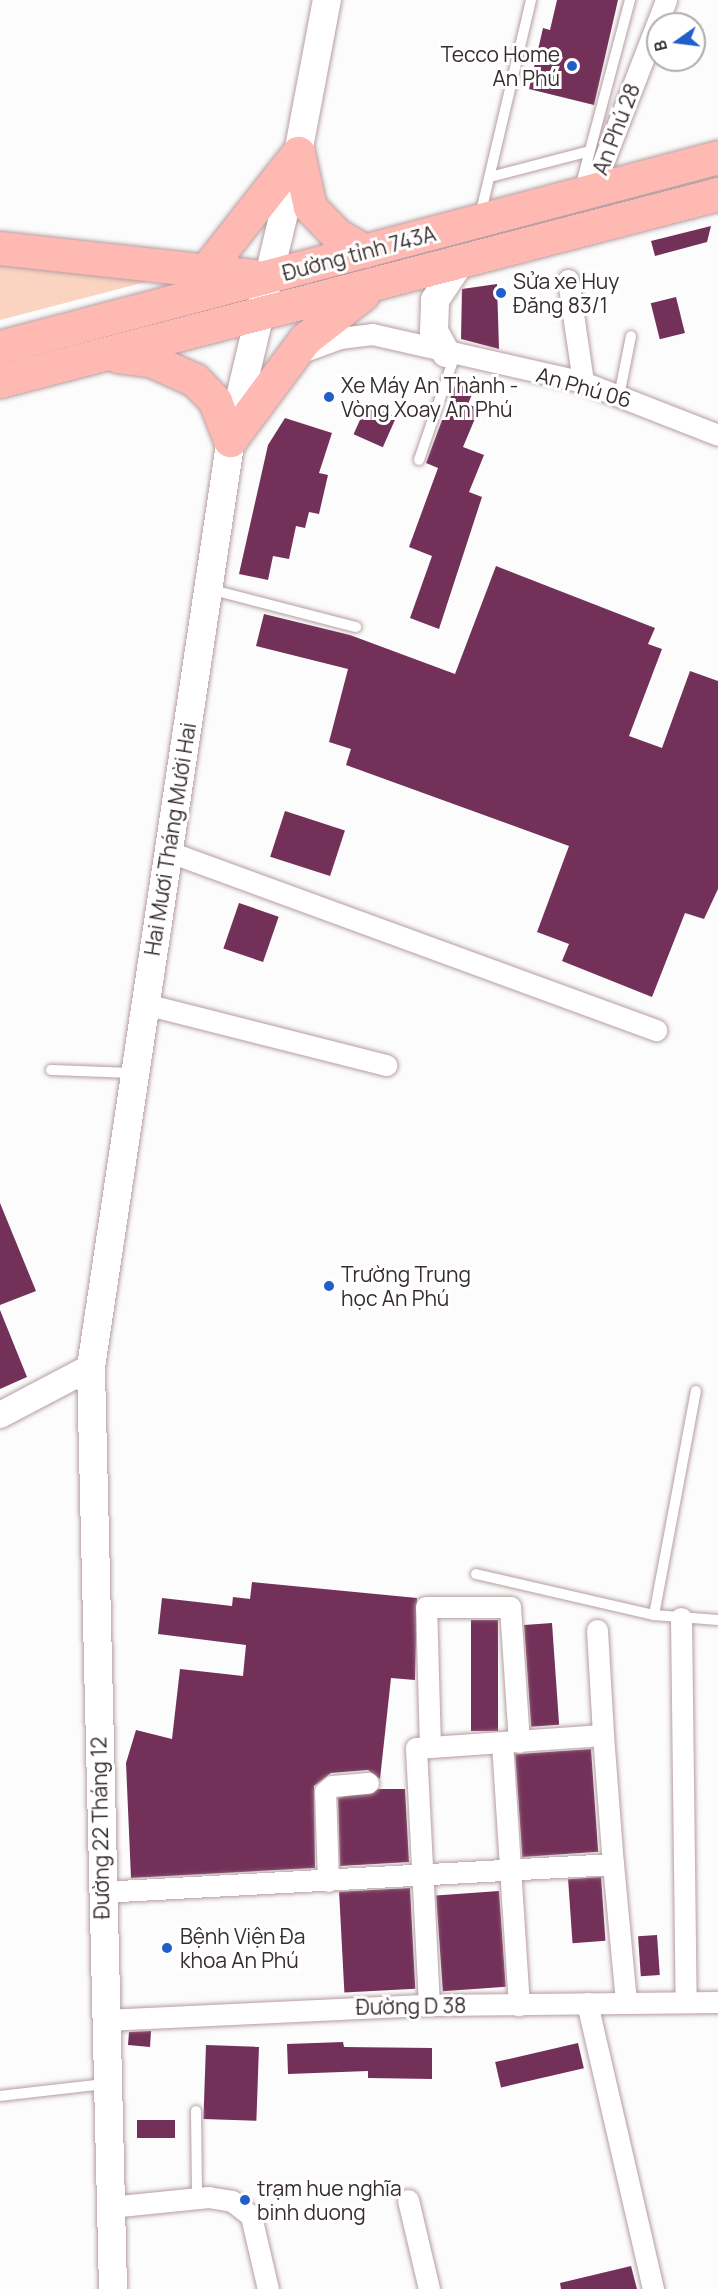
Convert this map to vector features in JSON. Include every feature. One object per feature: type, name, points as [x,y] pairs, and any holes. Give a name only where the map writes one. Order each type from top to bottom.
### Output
[{"type":"main road","points":[[260,314],[298,153],[327,0]]},
{"type":"main road","points":[[298,153],[310,207],[337,235],[365,251]]},
{"type":"main road","points":[[169,304],[206,271],[298,153]]},
{"type":"main road","name":"Đường tỉnh 743A","points":[[0,347],[268,278],[718,157]]},
{"type":"main road","name":"Đường tỉnh 743A","points":[[0,381],[718,194]]},
{"type":"main road","points":[[0,248],[268,278]]},
{"type":"main road","points":[[451,354],[437,344],[434,308],[444,279],[461,261]]},
{"type":"main road","points":[[230,440],[287,362],[332,315],[381,282]]},
{"type":"main road","name":"Hai Mươi Tháng Mười Hai","points":[[91,1367],[230,440],[260,314]]},
{"type":"main road","points":[[101,354],[150,360],[195,380],[215,401],[230,440]]},
{"type":"main road","points":[[0,408],[54,367]]},
{"type":"main road","name":"Đường 22 Tháng 12","points":[[91,1367],[101,1892],[113,2289]]},
{"type":"street","name":"An Phú 28","points":[[585,192],[666,0]]},
{"type":"street","points":[[568,280],[583,382]]},
{"type":"street","name":"An Phú 06","points":[[287,362],[321,344],[361,334],[583,382],[718,435]]},
{"type":"street","points":[[167,851],[656,1030]]},
{"type":"street","points":[[145,1004],[386,1065]]},
{"type":"street","points":[[0,1415],[91,1367]]},
{"type":"street","points":[[430,1747],[426,1607],[510,1607],[510,1870],[519,2005]]},
{"type":"street","points":[[681,1618],[686,2002]]},
{"type":"street","points":[[597,1630],[613,1864],[626,2002]]},
{"type":"street","points":[[429,2005],[416,1748],[603,1735]]},
{"type":"street","points":[[328,1881],[325,1792],[332,1786],[368,1783]]},
{"type":"street","points":[[101,1892],[422,1877],[613,1864]]},
{"type":"street","name":"Đường D 38","points":[[105,2020],[429,2005],[718,2002]]},
{"type":"street","points":[[587,2003],[653,2289]]},
{"type":"street","points":[[111,2207],[197,2199],[232,2201],[251,2216],[268,2289]]},
{"type":"street","points":[[408,2200],[429,2289]]},
{"type":"lane","points":[[479,221],[531,0]]},
{"type":"lane","points":[[585,192],[590,151],[630,0]]},
{"type":"lane","points":[[490,177],[590,151]]},
{"type":"lane","points":[[619,396],[632,336]]},
{"type":"lane","points":[[419,460],[451,354]]},
{"type":"lane","points":[[209,589],[356,627]]},
{"type":"lane","points":[[51,1070],[134,1073]]},
{"type":"lane","points":[[654,1615],[696,1391]]},
{"type":"lane","points":[[476,1574],[654,1615],[718,1620]]},
{"type":"lane","points":[[0,2096],[107,2084]]},
{"type":"lane","points":[[196,2110],[197,2199]]},
{"type":"shaded area","points":[[0,258],[157,279],[0,320]]},
{"type":"building","name":"Tecco Home An Phú","points":[[557,0],[618,0],[594,105],[529,89],[543,28],[550,30]]},
{"type":"building","points":[[711,226],[707,242],[655,256],[651,241]]},
{"type":"building","points":[[497,284],[499,349],[461,339],[462,289]]},
{"type":"building","points":[[676,297],[685,333],[660,339],[651,303]]},
{"type":"building","points":[[457,380],[475,387],[468,404],[479,409],[463,447],[484,455],[469,492],[482,497],[439,629],[410,618],[432,556],[409,547],[438,468],[426,463]]},
{"type":"building","points":[[367,404],[396,417],[383,447],[354,434]]},
{"type":"building","points":[[285,418],[332,433],[319,473],[328,475],[319,514],[309,512],[305,528],[296,526],[289,559],[273,556],[268,580],[239,574],[268,445]]},
{"type":"building","points":[[496,566],[655,628],[648,644],[662,649],[629,736],[662,748],[690,671],[718,681],[718,889],[704,919],[685,913],[652,997],[562,961],[569,944],[537,932],[569,846],[346,765],[351,749],[329,742],[348,669],[256,646],[264,614],[350,635],[455,674]]},
{"type":"building","points":[[285,811],[345,830],[330,876],[270,857]]},
{"type":"building","points":[[239,903],[279,917],[263,962],[223,948]]},
{"type":"building","points":[[0,1203],[36,1291],[0,1305]]},
{"type":"building","points":[[0,1310],[27,1377],[0,1389]]},
{"type":"building","points":[[252,1582],[417,1598],[415,1680],[391,1678],[380,1779],[368,1770],[331,1773],[314,1786],[315,1868],[131,1878],[126,1763],[136,1730],[172,1739],[180,1669],[243,1676],[246,1645],[158,1634],[162,1598],[232,1606],[233,1597],[250,1599]]},
{"type":"building","points":[[471,1620],[498,1620],[498,1731],[471,1731]]},
{"type":"building","points":[[552,1623],[559,1725],[531,1727],[524,1625]]},
{"type":"building","points":[[591,1749],[598,1852],[522,1857],[515,1754]]},
{"type":"building","points":[[379,1789],[405,1789],[409,1862],[340,1866],[338,1798]]},
{"type":"building","points":[[601,1877],[605,1941],[573,1943],[568,1879]]},
{"type":"building","points":[[410,1888],[415,1989],[344,1993],[339,1892]]},
{"type":"building","points":[[499,1891],[506,1987],[443,1991],[436,1895]]},
{"type":"building","points":[[657,1935],[660,1975],[641,1976],[638,1936]]},
{"type":"building","points":[[151,2031],[150,2047],[128,2045],[129,2032]]},
{"type":"building","points":[[343,2042],[344,2047],[432,2048],[432,2079],[368,2078],[368,2071],[288,2074],[287,2044]]},
{"type":"building","points":[[578,2043],[584,2068],[501,2087],[495,2062]]},
{"type":"building","points":[[206,2045],[259,2047],[256,2121],[203,2119]]},
{"type":"building","points":[[137,2120],[175,2120],[175,2138],[137,2138]]},
{"type":"building","points":[[631,2266],[637,2289],[561,2289],[560,2283]]},
{"type":"place","name":"Tecco Home An Phú","points":[[572,66]]},
{"type":"place","name":"Sửa xe Huy Đăng 83/1","points":[[501,293]]},
{"type":"place","name":"Xe Máy An Thành - Vòng Xoay An Phú","points":[[329,397]]},
{"type":"place","name":"Trường Trung học An Phú","points":[[329,1286]]},
{"type":"place","name":"Bệnh Viện Đa khoa An Phú","points":[[167,1948]]},
{"type":"place","name":"trạm hue nghĩa binh duong","points":[[245,2200]]}]
